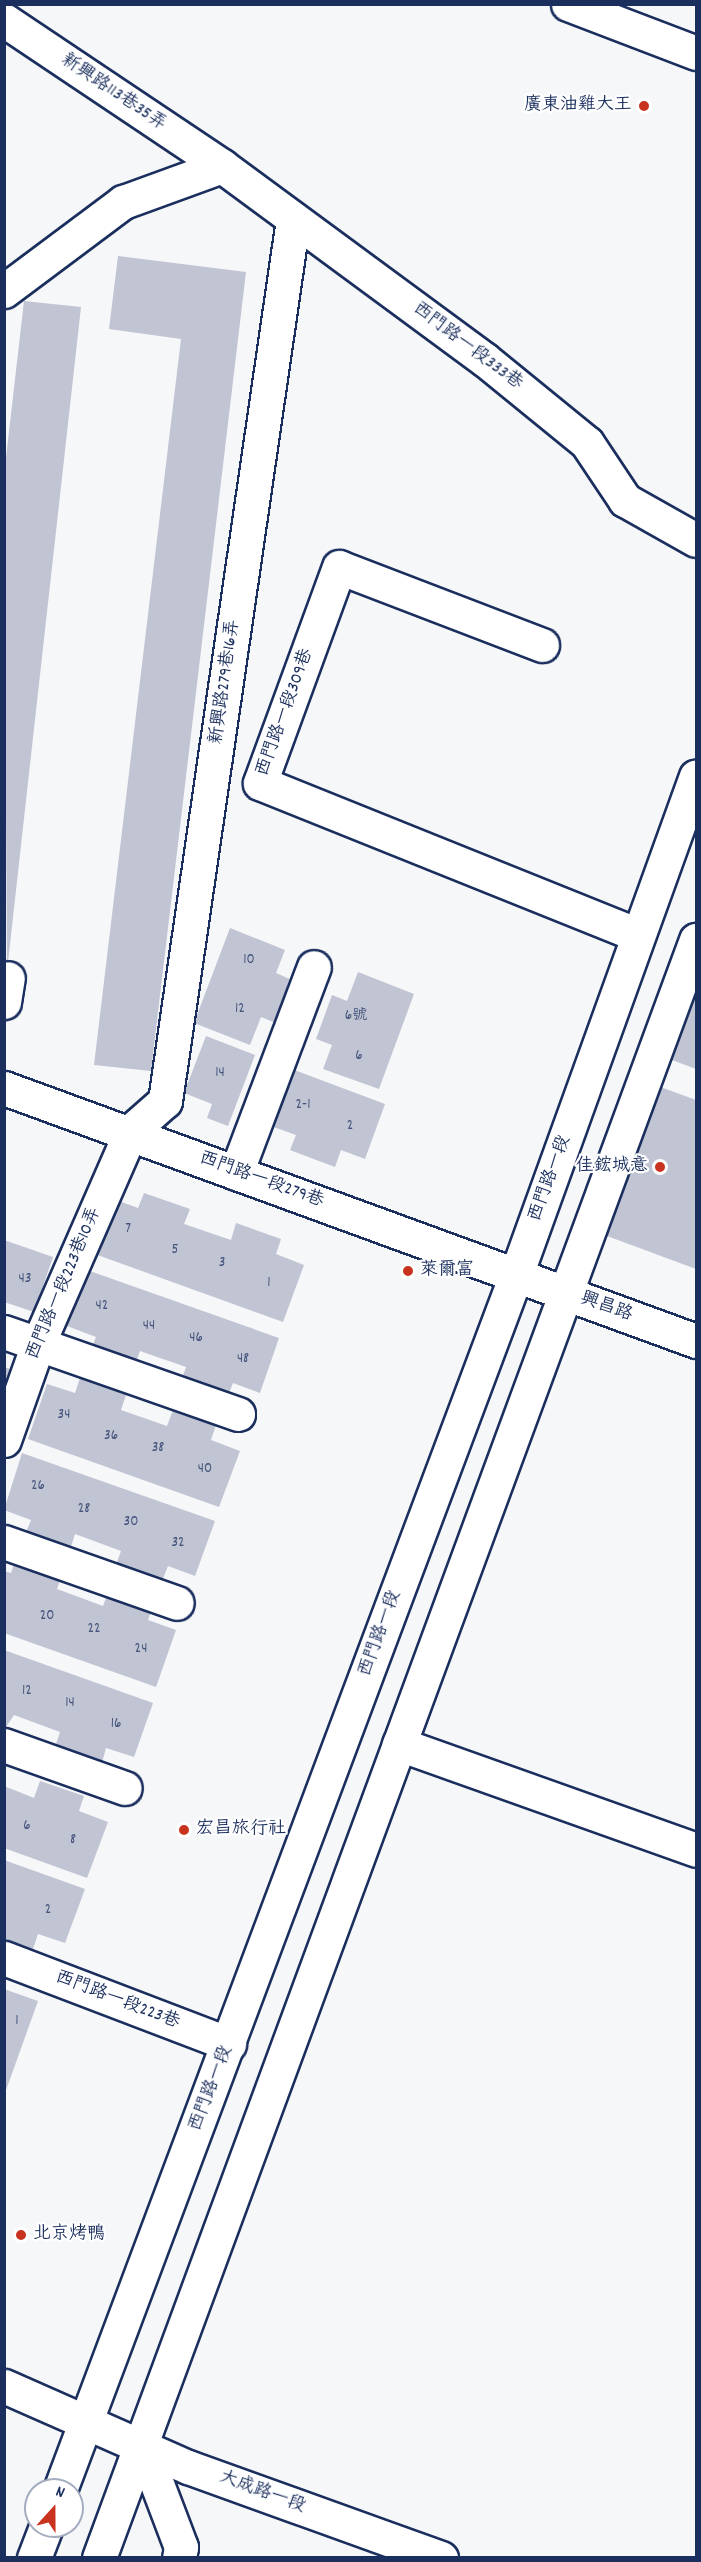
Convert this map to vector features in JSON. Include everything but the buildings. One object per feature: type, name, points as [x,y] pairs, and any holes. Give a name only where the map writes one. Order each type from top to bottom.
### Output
[{"type":"street","points":[[4,15],[13,4]]},
{"type":"street","points":[[568,4],[696,53]]},
{"type":"street","name":"新興路113巷35弄","points":[[4,20],[222,166]]},
{"type":"street","points":[[4,291],[123,202],[222,166]]},
{"type":"street","name":"西門路一段333巷","points":[[222,166],[484,359],[587,443],[625,500],[696,540]]},
{"type":"street","name":"新興路279巷16弄","points":[[131,1131],[165,1101],[293,219]]},
{"type":"street","name":"西門路一段309巷","points":[[542,645],[339,567],[260,783],[638,935]]},
{"type":"street","name":"西門路一段","points":[[65,2478],[516,1275],[696,776]]},
{"type":"street","points":[[99,2558],[143,2447],[399,1744],[696,940]]},
{"type":"street","points":[[236,1173],[314,967]]},
{"type":"street","name":"西門路一段279巷","points":[[4,1088],[131,1131],[236,1173],[516,1275]]},
{"type":"street","name":"西門路一段223巷10弄","points":[[4,1440],[38,1344],[131,1131]]},
{"type":"street","name":"興昌路","points":[[516,1275],[696,1341]]},
{"type":"street","points":[[4,1332],[238,1414]]},
{"type":"street","points":[[4,1542],[177,1604]]},
{"type":"street","points":[[399,1744],[696,1850]]},
{"type":"street","points":[[4,1745],[125,1788]]},
{"type":"street","name":"西門路一段223巷","points":[[4,1958],[229,2044]]},
{"type":"street","name":"大成路一段","points":[[4,2386],[143,2447],[441,2558]]},
{"type":"street","points":[[143,2447],[181,2547],[179,2558]]},
{"type":"street","points":[[34,2558],[42,2538]]},
{"type":"place","name":"廣東油雞大王","points":[[644,106]]},
{"type":"place","name":"佳鋐城意","points":[[660,1167]]},
{"type":"place","name":"萊爾富","points":[[408,1271]]},
{"type":"place","name":"宏昌旅行社","points":[[184,1830]]},
{"type":"place","name":"北京烤鴨","points":[[21,2235]]}]
